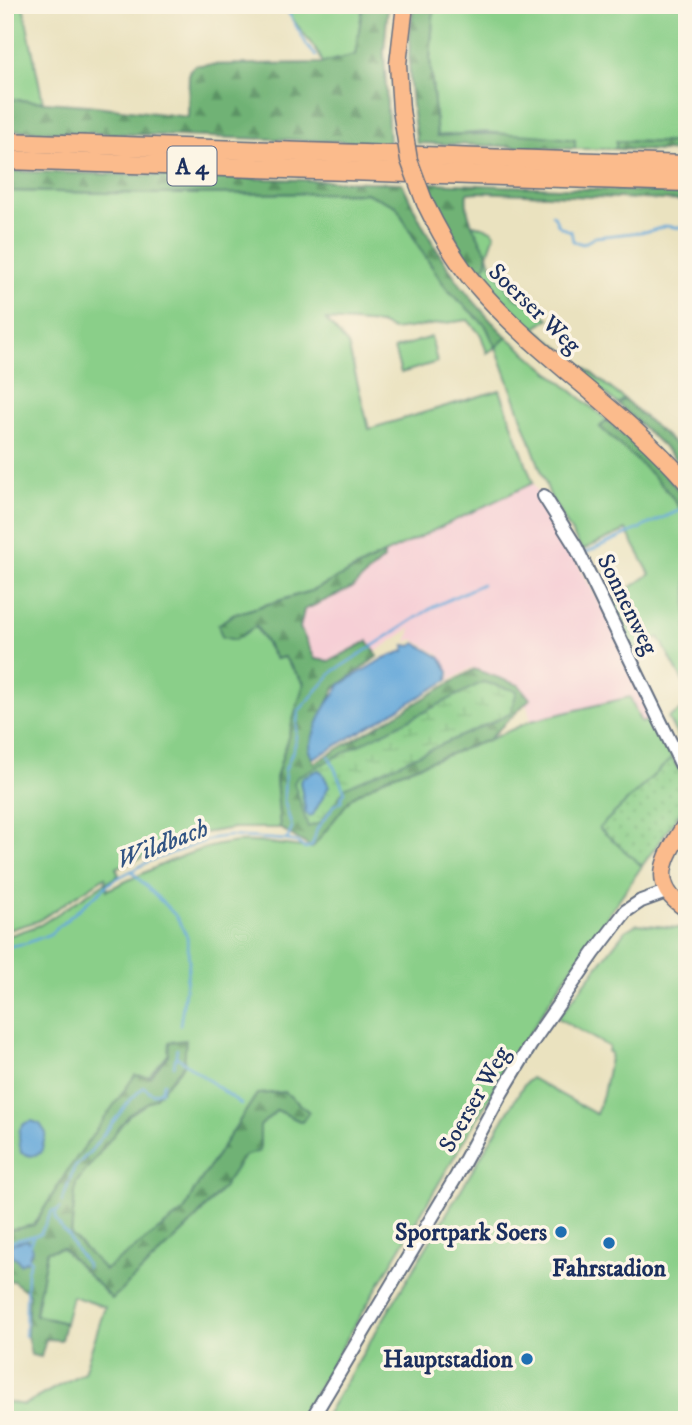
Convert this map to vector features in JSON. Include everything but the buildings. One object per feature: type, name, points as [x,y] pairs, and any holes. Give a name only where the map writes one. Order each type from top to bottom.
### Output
[{"type":"highway","name":"A 4","points":[[5,142],[687,165]]},
{"type":"highway","name":"A 4","points":[[5,160],[687,182]]},
{"type":"main road","name":"Soerser Weg","points":[[405,5],[398,64],[401,110],[410,160],[425,203],[457,260],[495,306],[646,438],[687,482]]},
{"type":"main road","points":[[687,822],[666,858],[662,877],[666,892],[687,909]]},
{"type":"street","name":"Sonnenweg","points":[[544,496],[576,547],[681,764],[687,771]]},
{"type":"street","name":"Soerser Weg","points":[[310,1420],[450,1188],[502,1092],[550,1017],[626,911],[641,901],[666,892]]},
{"type":"shaded area","points":[[533,483],[602,607],[654,718],[641,724],[629,697],[531,721],[527,705],[522,706],[519,685],[471,668],[449,681],[451,673],[440,655],[413,639],[407,642],[411,628],[339,677],[315,659],[300,628],[304,610],[352,588],[384,559],[384,554]]},
{"type":"green space","points":[[5,5],[23,5],[43,102],[5,99]]},
{"type":"green space","points":[[282,5],[363,5],[356,55],[323,63]]},
{"type":"green space","points":[[363,5],[388,5],[384,52],[389,143],[5,130],[5,99],[188,117],[189,71],[195,65],[322,63],[355,55]]},
{"type":"green space","points":[[414,5],[434,5],[430,60],[437,136],[524,134],[575,140],[575,149],[417,143],[410,74]]},
{"type":"green space","points":[[434,5],[687,5],[687,143],[617,141],[616,149],[575,149],[575,140],[485,132],[437,136],[430,60]]},
{"type":"green space","points":[[616,141],[687,143],[687,152],[616,149]]},
{"type":"green space","points":[[5,171],[402,183],[423,226],[447,265],[474,301],[507,337],[496,347],[486,326],[446,288],[396,206],[366,193],[159,194],[5,191]]},
{"type":"green space","points":[[429,183],[687,193],[687,201],[467,193],[469,217],[488,254],[486,265],[476,274],[440,212]]},
{"type":"green space","points":[[5,191],[159,194],[366,193],[396,205],[446,288],[486,326],[495,346],[507,337],[607,420],[600,427],[658,481],[687,519],[687,689],[659,637],[632,651],[610,602],[650,574],[626,530],[582,550],[551,498],[496,347],[487,353],[481,335],[468,320],[393,330],[380,324],[326,320],[348,345],[369,429],[500,390],[533,483],[314,590],[232,615],[255,626],[275,659],[284,657],[304,684],[276,778],[280,828],[234,828],[198,834],[116,868],[119,875],[106,883],[107,890],[167,862],[214,846],[250,842],[312,848],[352,797],[387,777],[488,740],[531,721],[630,697],[641,723],[654,718],[672,758],[599,828],[642,866],[554,994],[479,1115],[299,1420],[5,1420],[5,1402],[24,1405],[84,1372],[105,1307],[72,1296],[65,1323],[35,1315],[47,1251],[62,1248],[112,1298],[188,1227],[222,1189],[260,1126],[277,1110],[302,1122],[257,1094],[195,1189],[184,1211],[105,1271],[71,1236],[76,1183],[129,1115],[156,1097],[168,1055],[68,1170],[34,1225],[5,1231],[5,937],[40,925],[106,882],[105,877],[38,921],[5,931]]},
{"type":"green space","points":[[470,223],[492,230],[495,234],[488,254],[491,264],[514,297],[540,310],[549,319],[535,328],[624,399],[618,404],[559,356],[505,307],[476,274]]},
{"type":"green space","points":[[431,337],[437,362],[401,373],[394,349]]},
{"type":"green space","points":[[624,399],[687,455],[687,472],[618,404]]},
{"type":"green space","points":[[607,420],[675,486],[687,507],[687,519],[658,481],[600,427]]},
{"type":"green space","points":[[384,554],[384,559],[352,588],[304,610],[300,628],[315,659],[330,661],[368,641],[378,656],[334,689],[312,739],[309,751],[314,763],[474,669],[519,685],[530,699],[488,740],[387,777],[352,797],[312,848],[280,828],[276,778],[304,683],[284,657],[276,659],[256,626],[235,640],[222,637],[218,625],[232,615],[314,590]]},
{"type":"green space","points":[[483,682],[517,691],[510,714],[346,787],[320,823],[308,827],[294,783],[298,776]]},
{"type":"green space","points":[[687,706],[687,754],[668,718]]},
{"type":"green space","points":[[672,758],[686,782],[686,804],[642,866],[599,828]]},
{"type":"green space","name":"Sportpark Soers","points":[[637,924],[687,929],[687,1420],[323,1420],[523,1086],[531,1078],[596,1114],[603,1095],[611,1053],[608,1052],[609,1047],[558,1018],[625,931]]},
{"type":"green space","points":[[186,1040],[184,1065],[156,1097],[129,1115],[76,1183],[71,1235],[105,1270],[184,1211],[195,1189],[257,1094],[285,1092],[309,1112],[302,1122],[277,1110],[260,1126],[260,1151],[244,1156],[222,1189],[188,1227],[112,1299],[62,1248],[47,1251],[35,1315],[65,1323],[61,1340],[46,1339],[41,1357],[31,1355],[27,1336],[29,1293],[13,1281],[5,1281],[5,1231],[34,1225],[68,1170],[135,1075],[150,1077],[168,1055],[169,1042]]},
{"type":"water","points":[[416,643],[441,658],[449,672],[448,680],[313,758],[309,751],[316,726],[340,685],[384,658],[404,651],[405,645]]},
{"type":"water","points":[[318,770],[322,772],[329,786],[313,815],[309,816],[306,813],[300,782],[303,777]]},
{"type":"water","points":[[32,1121],[40,1124],[46,1133],[41,1153],[31,1156],[21,1153],[19,1134],[22,1126]]},
{"type":"water","points":[[28,1240],[32,1249],[28,1260],[20,1264],[17,1258],[12,1256],[10,1247],[13,1243]]},
{"type":"waterway","points":[[284,5],[316,56]]},
{"type":"waterway","points":[[552,214],[559,225],[571,231],[573,241],[583,244],[595,237],[650,231],[667,226],[681,228]]},
{"type":"waterway","name":"Wildbach","points":[[585,553],[687,507]]},
{"type":"waterway","name":"Wildbach","points":[[5,947],[27,943],[50,934],[112,881],[150,861],[214,838],[230,836],[287,840],[292,828],[284,800],[285,770],[295,745],[298,712],[334,671],[433,607],[482,584]]},
{"type":"waterway","points":[[287,840],[297,842],[305,849],[312,846],[317,829],[341,801],[345,792],[329,756]]},
{"type":"waterway","points":[[132,872],[175,915],[187,936],[189,963],[180,1025]]},
{"type":"waterway","points":[[174,1066],[177,1049]]},
{"type":"waterway","points":[[177,1057],[241,1104]]},
{"type":"waterway","points":[[62,1202],[74,1168],[90,1152],[130,1100],[144,1087],[153,1094],[161,1091],[164,1083]]},
{"type":"waterway","points":[[5,1243],[40,1234],[52,1211],[58,1211],[60,1208]]},
{"type":"waterway","points":[[56,1212],[55,1218],[87,1267]]},
{"type":"waterway","points":[[29,1246],[34,1235]]},
{"type":"waterway","points":[[25,1336],[27,1270],[31,1260],[28,1258]]},
{"type":"place","name":"Sportpark Soers","points":[[561,1232]]},
{"type":"place","name":"Fahrstadion","points":[[609,1243]]},
{"type":"place","name":"Hauptstadion","points":[[527,1359]]}]
